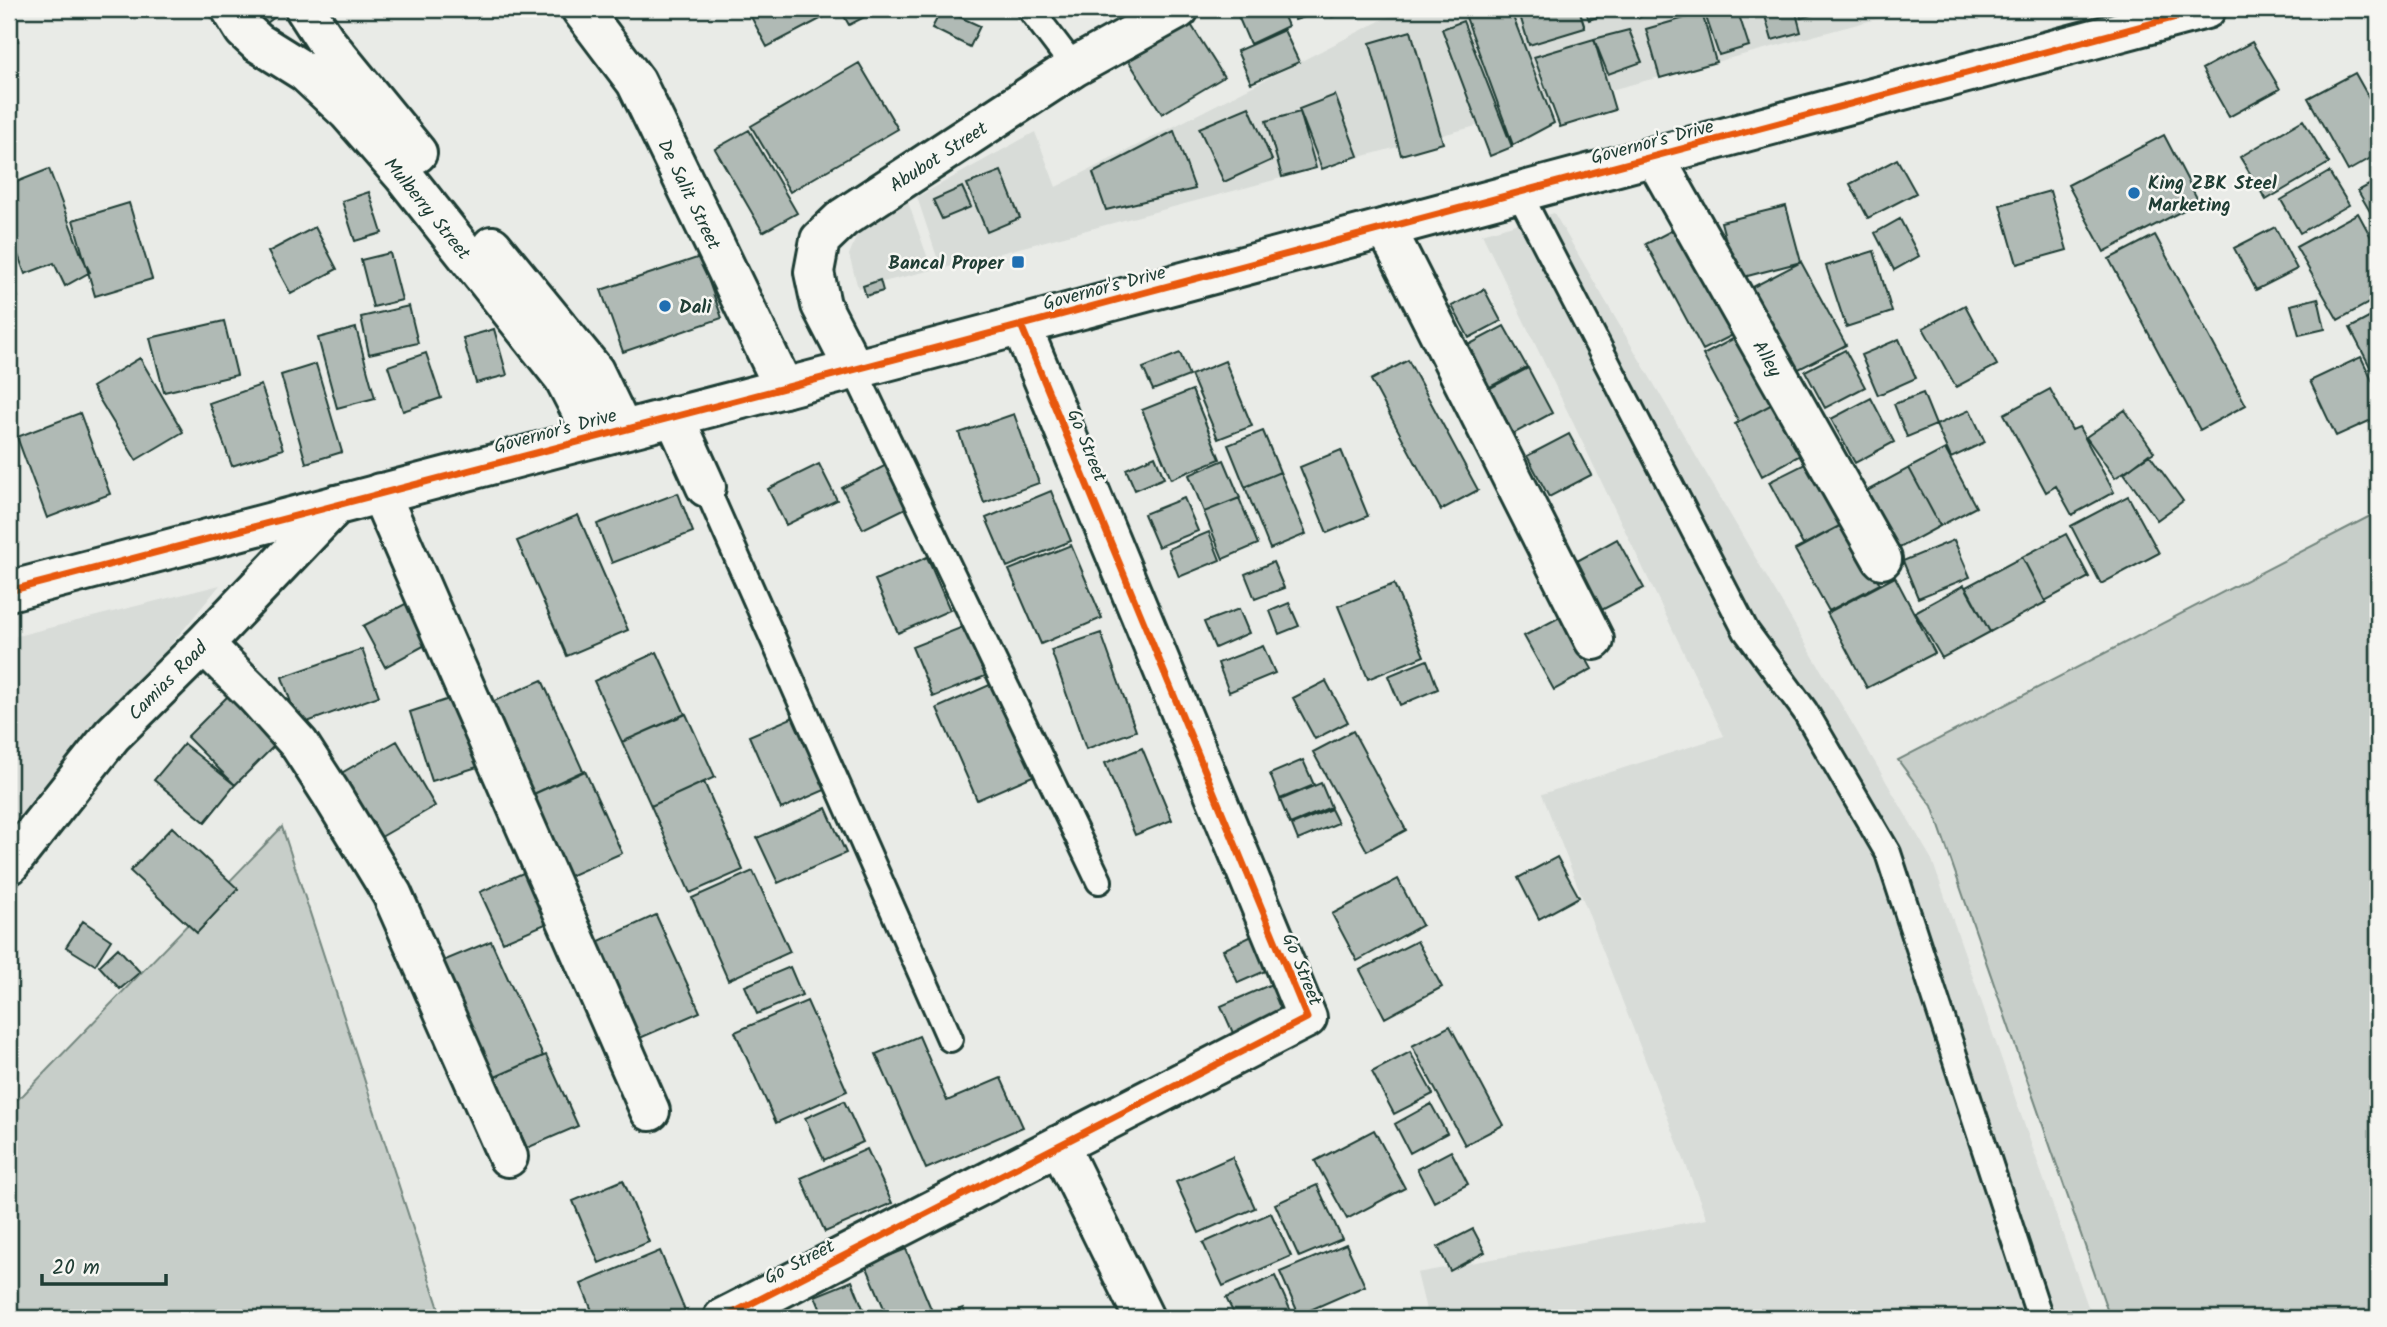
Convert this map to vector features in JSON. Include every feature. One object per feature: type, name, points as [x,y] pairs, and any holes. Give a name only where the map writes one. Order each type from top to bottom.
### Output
[{"type":"main road","name":"Mulberry Street","points":[[231,9],[244,30],[257,42],[304,72],[348,112],[404,176],[608,433]]},
{"type":"main road","name":"Mulberry Street","points":[[305,9],[327,43],[594,371],[608,433]]},
{"type":"main road","name":"De Salit Street","points":[[581,9],[636,82],[784,388]]},
{"type":"main road","name":"Governor's Drive","points":[[9,590],[1021,326],[2206,9]]},
{"type":"main road","name":"Abubot Street","points":[[854,369],[821,305],[814,272],[820,240],[844,218],[1074,67],[1170,12]]},
{"type":"main road","name":"Alley","points":[[1654,156],[1882,559]]},
{"type":"main road","points":[[1386,228],[1594,640]]},
{"type":"main road","name":"Go Street","points":[[723,1318],[1307,1018],[1021,326]]},
{"type":"main road","points":[[674,416],[706,488]]},
{"type":"main road","points":[[380,493],[650,1111]]},
{"type":"main road","name":"Camias Road","points":[[9,865],[112,735],[204,644],[336,505]]},
{"type":"main road","points":[[204,644],[299,744],[392,894],[509,1157]]},
{"type":"main road","points":[[1059,1145],[1144,1318]]},
{"type":"lane","points":[[1030,9],[1074,67]]},
{"type":"lane","points":[[1519,193],[1746,631],[1805,711],[1888,853],[2040,1318]]},
{"type":"lane","points":[[854,369],[1099,881]]},
{"type":"lane","points":[[706,488],[950,1039]]},
{"type":"shaded area","points":[[1403,9],[1914,9],[941,269],[917,197],[1035,132],[1056,187]]},
{"type":"shaded area","points":[[908,202],[932,270],[858,288],[849,255],[857,235]]},
{"type":"shaded area","points":[[1554,213],[1932,860],[2092,1318],[1428,1318],[1417,1273],[1707,1219],[1542,794],[1724,736],[1482,234]]},
{"type":"shaded area","points":[[2378,512],[2378,1318],[2110,1318],[1932,806],[1898,760]]},
{"type":"shaded area","points":[[220,585],[73,764],[9,843],[9,638]]},
{"type":"shaded area","points":[[282,827],[442,1318],[9,1318],[9,1106],[23,1095]]},
{"type":"building","points":[[252,9],[270,9],[276,16],[263,26]]},
{"type":"building","points":[[747,9],[822,9],[826,16],[767,47]]},
{"type":"building","points":[[840,9],[880,9],[849,25]]},
{"type":"building","points":[[942,9],[980,26],[970,47],[932,28]]},
{"type":"building","points":[[1235,9],[1281,9],[1288,26],[1250,44]]},
{"type":"building","points":[[1291,9],[1319,9],[1320,12],[1295,20]]},
{"type":"building","points":[[1330,9],[1361,9],[1332,17]]},
{"type":"building","points":[[1463,9],[1510,9],[1554,123],[1513,145]]},
{"type":"building","points":[[1518,9],[1579,9],[1585,28],[1529,45]]},
{"type":"building","points":[[1585,9],[1619,9],[1589,20]]},
{"type":"building","points":[[1634,9],[1655,9],[1639,18]]},
{"type":"building","points":[[1721,9],[1737,9],[1749,46],[1719,55],[1705,14]]},
{"type":"building","points":[[1763,9],[1795,9],[1801,32],[1772,40]]},
{"type":"building","points":[[1799,9],[1831,9],[1801,18]]},
{"type":"building","points":[[9,13],[18,41],[9,44]]},
{"type":"building","points":[[1702,13],[1716,62],[1660,78],[1646,29]]},
{"type":"building","points":[[1463,21],[1512,147],[1490,156],[1442,29]]},
{"type":"building","points":[[1190,23],[1224,77],[1162,114],[1128,60]]},
{"type":"building","points":[[1284,30],[1299,62],[1251,83],[1237,51]]},
{"type":"building","points":[[1629,30],[1642,62],[1608,74],[1594,39]]},
{"type":"building","points":[[1411,31],[1443,143],[1401,155],[1370,43]]},
{"type":"building","points":[[1594,39],[1615,110],[1560,127],[1534,57]]},
{"type":"building","points":[[2252,42],[2280,89],[2229,117],[2202,69]]},
{"type":"building","points":[[859,63],[898,129],[790,192],[751,126]]},
{"type":"building","points":[[2355,73],[2378,114],[2378,154],[2348,171],[2308,98]]},
{"type":"building","points":[[1335,95],[1358,156],[1322,169],[1299,109]]},
{"type":"building","points":[[1249,107],[1272,160],[1224,182],[1199,128]]},
{"type":"building","points":[[1300,112],[1316,168],[1282,177],[1266,121]]},
{"type":"building","points":[[2303,120],[2329,163],[2266,200],[2240,157]]},
{"type":"building","points":[[749,130],[797,213],[763,232],[715,149]]},
{"type":"building","points":[[1174,131],[1195,189],[1106,210],[1093,173]]},
{"type":"building","name":"King ZBK Steel Marketing","points":[[2164,135],[2199,202],[2104,252],[2068,185]]},
{"type":"building","points":[[1897,159],[1916,193],[1868,218],[1850,184]]},
{"type":"building","points":[[49,169],[90,272],[65,286],[54,263],[25,274],[9,230],[9,185]]},
{"type":"building","points":[[1001,171],[1020,218],[987,232],[967,184]]},
{"type":"building","points":[[2329,172],[2349,205],[2300,233],[2281,200]]},
{"type":"building","points":[[2378,180],[2378,225],[2358,191]]},
{"type":"building","points":[[962,187],[971,207],[942,219],[933,200]]},
{"type":"building","points":[[2050,191],[2067,250],[2017,264],[2000,205]]},
{"type":"building","points":[[369,192],[382,233],[355,241],[342,201]]},
{"type":"building","points":[[129,203],[152,279],[95,296],[73,220]]},
{"type":"building","points":[[1786,206],[1801,262],[1736,279],[1721,222]]},
{"type":"building","points":[[2358,213],[2378,250],[2378,298],[2338,320],[2296,247]]},
{"type":"building","points":[[1900,219],[1919,256],[1894,270],[1875,233]]},
{"type":"building","points":[[1686,223],[1743,330],[1703,350],[1646,244]]},
{"type":"building","points":[[315,227],[337,269],[291,294],[268,252]]},
{"type":"building","points":[[2275,227],[2297,269],[2256,290],[2234,248]]},
{"type":"building","points":[[2155,235],[2246,405],[2200,430],[2109,259]]},
{"type":"building","points":[[1874,251],[1892,312],[1846,327],[1826,266]]},
{"type":"building","points":[[390,253],[402,300],[373,307],[361,260]]},
{"type":"building","points":[[700,257],[722,318],[623,352],[601,290]]},
{"type":"building","points":[[1801,262],[1846,345],[1795,371],[1751,288]]},
{"type":"building","points":[[9,274],[18,297],[9,301]]},
{"type":"building","points":[[880,280],[883,291],[866,296],[863,286]]},
{"type":"building","points":[[1484,289],[1501,321],[1469,338],[1452,306]]},
{"type":"building","points":[[2318,298],[2325,329],[2299,335],[2291,305]]},
{"type":"building","points":[[1965,305],[1997,365],[1956,387],[1923,328]]},
{"type":"building","points":[[409,306],[418,343],[369,354],[361,317]]},
{"type":"building","points":[[2378,313],[2378,382],[2350,328]]},
{"type":"building","points":[[224,321],[237,375],[164,392],[150,338]]},
{"type":"building","points":[[1504,326],[1527,367],[1477,394],[1455,352]]},
{"type":"building","points":[[356,328],[375,398],[337,408],[318,338]]},
{"type":"building","points":[[494,329],[507,375],[476,383],[463,338]]},
{"type":"building","points":[[1742,334],[1778,401],[1739,422],[1703,355]]},
{"type":"building","points":[[1899,339],[1916,378],[1878,395],[1861,355]]},
{"type":"building","points":[[1845,350],[1865,387],[1825,408],[1805,371]]},
{"type":"building","points":[[426,353],[441,398],[403,411],[388,366]]},
{"type":"building","points":[[1180,353],[1189,376],[1153,390],[1143,368]]},
{"type":"building","points":[[2361,357],[2378,393],[2378,417],[2336,436],[2310,381]]},
{"type":"building","points":[[140,358],[183,432],[136,460],[92,387]]},
{"type":"building","points":[[1408,360],[1478,490],[1441,510],[1371,380]]},
{"type":"building","points":[[1225,361],[1252,426],[1218,439],[1191,375]]},
{"type":"building","points":[[316,364],[342,452],[306,463],[281,375]]},
{"type":"building","points":[[1528,368],[1552,413],[1502,440],[1477,395]]},
{"type":"building","points":[[261,385],[283,449],[232,466],[209,403]]},
{"type":"building","points":[[2050,389],[2072,430],[2079,427],[2114,492],[2072,515],[2056,486],[2046,492],[2004,414]]},
{"type":"building","points":[[1192,390],[1220,459],[1171,479],[1142,410]]},
{"type":"building","points":[[1923,393],[1936,425],[1907,437],[1894,404]]},
{"type":"building","points":[[1871,398],[1894,442],[1855,463],[1831,419]]},
{"type":"building","points":[[1778,401],[1806,452],[1762,476],[1735,424]]},
{"type":"building","points":[[1970,410],[1985,442],[1951,458],[1936,425]]},
{"type":"building","points":[[2125,410],[2154,452],[2115,478],[2086,437]]},
{"type":"building","points":[[80,413],[110,494],[47,518],[17,437]]},
{"type":"building","points":[[1014,414],[1039,483],[984,503],[959,433]]},
{"type":"building","points":[[1263,431],[1280,472],[1245,487],[1228,445]]},
{"type":"building","points":[[1569,434],[1591,475],[1549,497],[1527,456]]},
{"type":"building","points":[[1945,449],[1976,507],[1940,526],[1909,468]]},
{"type":"building","points":[[1341,450],[1368,516],[1327,533],[1300,467]]},
{"type":"building","points":[[2149,454],[2183,501],[2157,520],[2124,473]]},
{"type":"building","points":[[1155,456],[1164,478],[1135,490],[1126,469]]},
{"type":"building","points":[[1224,460],[1240,498],[1204,512],[1189,475]]},
{"type":"building","points":[[1813,460],[1847,522],[1803,545],[1769,482]]},
{"type":"building","points":[[892,462],[914,504],[863,529],[842,488]]},
{"type":"building","points":[[819,464],[837,500],[786,525],[768,489]]},
{"type":"building","points":[[1909,468],[1940,526],[1896,550],[1865,492]]},
{"type":"building","points":[[1280,472],[1306,534],[1270,549],[1245,487]]},
{"type":"building","points":[[1051,491],[1071,541],[1007,567],[986,518]]},
{"type":"building","points":[[678,493],[693,532],[612,563],[597,524]]},
{"type":"building","points":[[2128,496],[2159,553],[2101,584],[2071,526]]},
{"type":"building","points":[[1184,498],[1198,531],[1158,547],[1144,514]]},
{"type":"building","points":[[1239,498],[1258,544],[1223,559],[1204,512]]},
{"type":"building","points":[[578,515],[628,630],[567,656],[517,541]]},
{"type":"building","points":[[1847,522],[1880,584],[1829,611],[1795,550]]},
{"type":"building","points":[[1209,532],[1220,560],[1179,577],[1168,549]]},
{"type":"building","points":[[2066,534],[2089,577],[2045,601],[2022,557]]},
{"type":"building","points":[[1617,539],[1644,588],[1594,614],[1568,566]]},
{"type":"building","points":[[1954,540],[1970,577],[1918,598],[1903,561]]},
{"type":"building","points":[[1071,545],[1102,618],[1041,644],[1009,570]]},
{"type":"building","points":[[927,557],[950,610],[898,633],[875,580]]},
{"type":"building","points":[[2022,557],[2046,602],[1990,632],[1966,587]]},
{"type":"building","points":[[1273,562],[1284,588],[1255,599],[1245,574]]},
{"type":"building","points":[[1895,577],[1935,653],[1867,688],[1827,613]]},
{"type":"building","points":[[1394,584],[1424,656],[1368,679],[1338,606]]},
{"type":"building","points":[[1964,585],[1990,632],[1942,658],[1915,612]]},
{"type":"building","points":[[409,602],[431,642],[385,667],[363,626]]},
{"type":"building","points":[[1289,603],[1299,626],[1279,634],[1270,611]]},
{"type":"building","points":[[1239,609],[1249,633],[1215,648],[1204,622]]},
{"type":"building","points":[[1562,616],[1592,669],[1554,690],[1524,636]]},
{"type":"building","points":[[968,625],[988,675],[933,697],[912,647]]},
{"type":"building","points":[[1101,633],[1136,731],[1086,749],[1051,650]]},
{"type":"building","points":[[1263,646],[1275,673],[1229,692],[1218,663]]},
{"type":"building","points":[[362,649],[379,696],[299,725],[282,677]]},
{"type":"building","points":[[657,652],[685,714],[622,742],[594,681]]},
{"type":"building","points":[[1427,660],[1438,689],[1400,705],[1388,676]]},
{"type":"building","points":[[542,680],[583,771],[527,797],[485,705]]},
{"type":"building","points":[[1001,680],[1042,772],[977,800],[937,708]]},
{"type":"building","points":[[1326,681],[1348,722],[1315,739],[1293,698]]},
{"type":"building","points":[[464,694],[487,764],[432,781],[410,712]]},
{"type":"building","points":[[228,696],[276,744],[235,785],[187,737]]},
{"type":"building","points":[[803,713],[834,786],[781,809],[749,736]]},
{"type":"building","points":[[686,714],[715,777],[651,806],[622,742]]},
{"type":"building","points":[[1353,731],[1406,830],[1367,851],[1313,752]]},
{"type":"building","points":[[397,741],[435,806],[369,844],[331,779]]},
{"type":"building","points":[[184,744],[235,785],[205,822],[154,780]]},
{"type":"building","points":[[1142,748],[1172,820],[1135,835],[1105,763]]},
{"type":"building","points":[[1303,760],[1314,785],[1280,799],[1270,774]]},
{"type":"building","points":[[585,771],[622,853],[563,879],[527,797]]},
{"type":"building","points":[[704,782],[743,870],[690,893],[651,806]]},
{"type":"building","points":[[1321,783],[1331,807],[1290,824],[1280,800]]},
{"type":"building","points":[[826,808],[846,853],[778,883],[757,838]]},
{"type":"building","points":[[1331,809],[1338,823],[1298,840],[1292,825]]},
{"type":"building","points":[[172,827],[238,889],[197,933],[130,871]]},
{"type":"building","points":[[1557,857],[1579,897],[1539,919],[1518,878]]},
{"type":"building","points":[[539,866],[562,917],[503,942],[480,892]]},
{"type":"building","points":[[753,871],[790,952],[728,980],[692,898]]},
{"type":"building","points":[[1398,879],[1422,925],[1357,961],[1332,914]]},
{"type":"building","points":[[656,915],[700,1012],[640,1038],[597,942]]},
{"type":"building","points":[[83,921],[111,940],[95,965],[66,947]]},
{"type":"building","points":[[1256,934],[1272,968],[1238,983],[1223,950]]},
{"type":"building","points":[[491,941],[543,1056],[495,1077],[443,961]]},
{"type":"building","points":[[1417,941],[1442,987],[1385,1018],[1360,970]]},
{"type":"building","points":[[118,948],[140,972],[120,989],[99,966]]},
{"type":"building","points":[[790,967],[802,995],[757,1014],[745,986]]},
{"type":"building","points":[[1274,983],[1290,1018],[1237,1042],[1221,1006]]},
{"type":"building","points":[[807,1001],[847,1091],[776,1123],[735,1032]]},
{"type":"building","points":[[1450,1026],[1503,1125],[1465,1145],[1412,1046]]},
{"type":"building","points":[[919,1036],[947,1101],[1001,1078],[1023,1127],[926,1169],[876,1054]]},
{"type":"building","points":[[1410,1052],[1433,1094],[1394,1114],[1372,1072]]},
{"type":"building","points":[[546,1055],[578,1126],[527,1148],[495,1077]]},
{"type":"building","points":[[844,1101],[863,1142],[824,1160],[805,1118]]},
{"type":"building","points":[[1431,1104],[1447,1133],[1410,1153],[1395,1124]]},
{"type":"building","points":[[1374,1130],[1405,1188],[1347,1219],[1315,1161]]},
{"type":"building","points":[[867,1149],[892,1203],[825,1232],[801,1178]]},
{"type":"building","points":[[1451,1151],[1468,1184],[1434,1202],[1417,1169]]},
{"type":"building","points":[[1232,1157],[1255,1208],[1199,1233],[1176,1182]]},
{"type":"building","points":[[623,1180],[649,1242],[599,1263],[573,1201]]},
{"type":"building","points":[[1317,1185],[1342,1239],[1299,1257],[1275,1204]]},
{"type":"building","points":[[1271,1213],[1291,1256],[1223,1286],[1203,1243]]},
{"type":"building","points":[[1473,1229],[1485,1252],[1450,1271],[1438,1247]]},
{"type":"building","points":[[1346,1244],[1365,1286],[1299,1315],[1280,1272]]},
{"type":"building","points":[[906,1249],[932,1311],[915,1318],[888,1318],[866,1265]]},
{"type":"building","points":[[660,1251],[688,1318],[595,1318],[581,1284]]},
{"type":"building","points":[[1275,1276],[1294,1318],[1236,1318],[1226,1298]]},
{"type":"building","points":[[852,1281],[867,1318],[824,1318],[815,1296]]},
{"type":"building","points":[[963,1308],[967,1318],[936,1318]]},
{"type":"building","points":[[934,1312],[936,1318],[917,1318]]},
{"type":"cycle path","points":[[9,591],[921,352],[2206,9]]},
{"type":"cycle path","points":[[723,1318],[1307,1018],[1021,325]]},
{"type":"place","name":"King ZBK Steel Marketing","points":[[2134,193]]},
{"type":"place","name":"Bancal Proper","points":[[1018,262]]},
{"type":"place","name":"Dali","points":[[665,306]]}]
